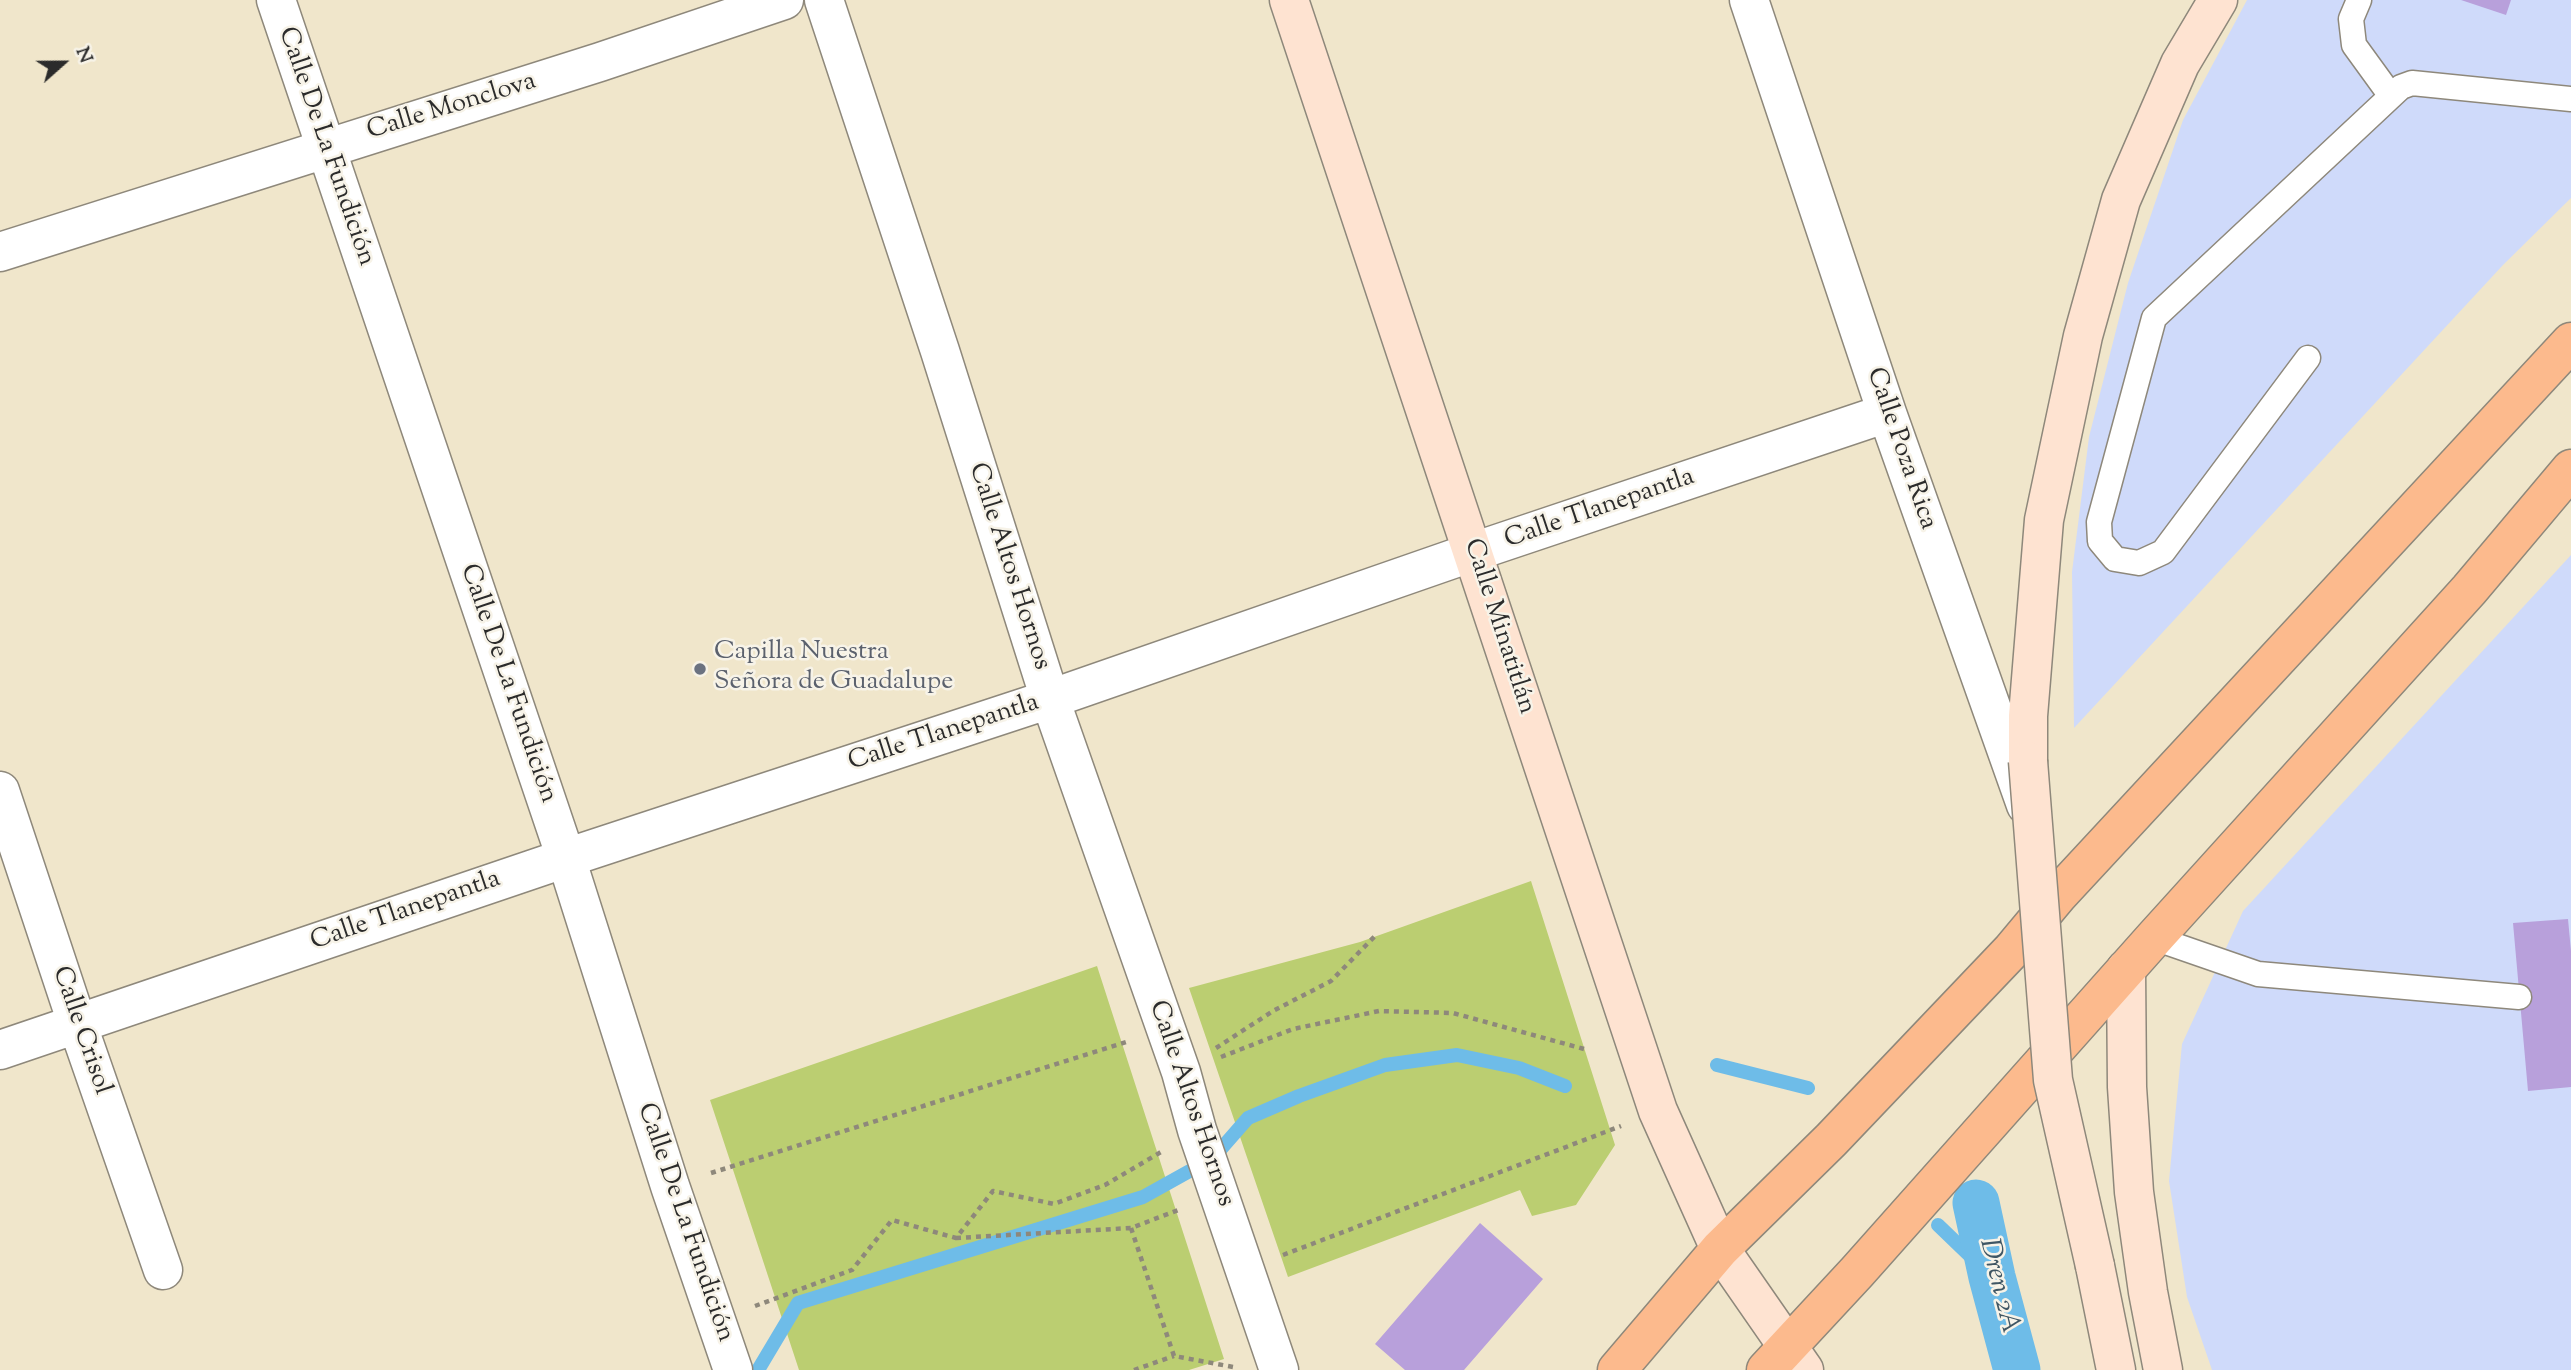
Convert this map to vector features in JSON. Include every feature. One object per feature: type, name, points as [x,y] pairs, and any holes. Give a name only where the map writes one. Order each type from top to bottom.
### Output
[{"type":"main road","name":"Calle Minatitlán","points":[[1289,0],[1658,1111],[1720,1249],[1786,1362]]},
{"type":"main road","points":[[2116,1370],[2053,1080],[2028,761],[2028,716],[2044,520],[2083,336],[2121,200],[2180,64],[2218,0]]},
{"type":"main road","points":[[1617,1370],[1720,1249],[1831,1140],[2012,950],[2058,895],[2571,342]]},
{"type":"main road","points":[[1786,1362],[1897,1226],[2469,590],[2571,469]]},
{"type":"main road","points":[[2126,969],[2127,1087],[2134,1192],[2148,1292],[2163,1370]]},
{"type":"street","name":"Calle De La Fundición","points":[[276,0],[566,858],[670,1186],[733,1370]]},
{"type":"street","name":"Calle Monclova","points":[[0,252],[600,62],[784,0]]},
{"type":"street","name":"Calle Altos Hornos","points":[[824,0],[940,351],[1050,699],[1181,1072],[1197,1130],[1279,1370]]},
{"type":"street","name":"Calle Poza Rica","points":[[1749,0],[1887,413],[2058,895]]},
{"type":"street","name":"Calle Tlanepantla","points":[[0,1050],[566,858],[1050,699],[1473,552],[1887,413]]},
{"type":"street","name":"Calle Crisol","points":[[0,791],[163,1270]]},
{"type":"lane","points":[[2358,0],[2351,19],[2354,45],[2391,96]]},
{"type":"lane","points":[[2308,358],[2163,552],[2139,563],[2115,559],[2100,541],[2099,522],[2154,318],[2401,87],[2412,83],[2571,99]]},
{"type":"lane","points":[[2154,938],[2258,974],[2519,997]]},
{"type":"path","points":[[1181,1072],[1273,1011],[1331,981],[1375,936]]},
{"type":"path","points":[[1181,1072],[1293,1029],[1379,1011],[1453,1013],[1584,1049]]},
{"type":"path","points":[[670,1186],[1166,1030]]},
{"type":"path","points":[[1246,1269],[1658,1111]]},
{"type":"path","points":[[956,1238],[993,1191],[1054,1204],[1105,1185],[1197,1130]]},
{"type":"path","points":[[716,1320],[852,1270],[892,1220],[956,1238],[1131,1228],[1221,1194]]},
{"type":"path","points":[[1131,1228],[1174,1356]]},
{"type":"path","points":[[1134,1370],[1174,1356],[1237,1368]]},
{"type":"shaded area","points":[[2247,0],[2571,0],[2571,198],[2503,265],[2074,728],[2072,572],[2089,437],[2128,283],[2183,120]]},
{"type":"shaded area","points":[[2571,555],[2571,1370],[2212,1370],[2187,1297],[2169,1181],[2182,1044],[2243,911]]},
{"type":"green space","points":[[1531,881],[1615,1145],[1576,1205],[1532,1216],[1520,1190],[1288,1277],[1189,988],[1360,942]]},
{"type":"green space","points":[[1097,966],[1224,1359],[1189,1370],[799,1370],[710,1100]]},
{"type":"building","points":[[2461,0],[2511,0],[2506,15]]},
{"type":"building","points":[[2568,919],[2571,951],[2571,1087],[2528,1091],[2513,923]]},
{"type":"building","points":[[1480,1223],[1543,1279],[1464,1370],[1405,1370],[1375,1344]]},
{"type":"waterway","points":[[758,1370],[798,1303],[1143,1197],[1213,1158],[1248,1118],[1299,1096],[1385,1065],[1457,1055],[1519,1068],[1565,1086]]},
{"type":"waterway","points":[[1717,1065],[1808,1088]]},
{"type":"waterway","name":"Dren 2A","points":[[1976,1203],[1992,1277],[2017,1370]]},
{"type":"waterway","points":[[1938,1225],[1992,1277]]},
{"type":"place","name":"Capilla Nuestra Señora de Guadalupe","points":[[700,669]]}]
